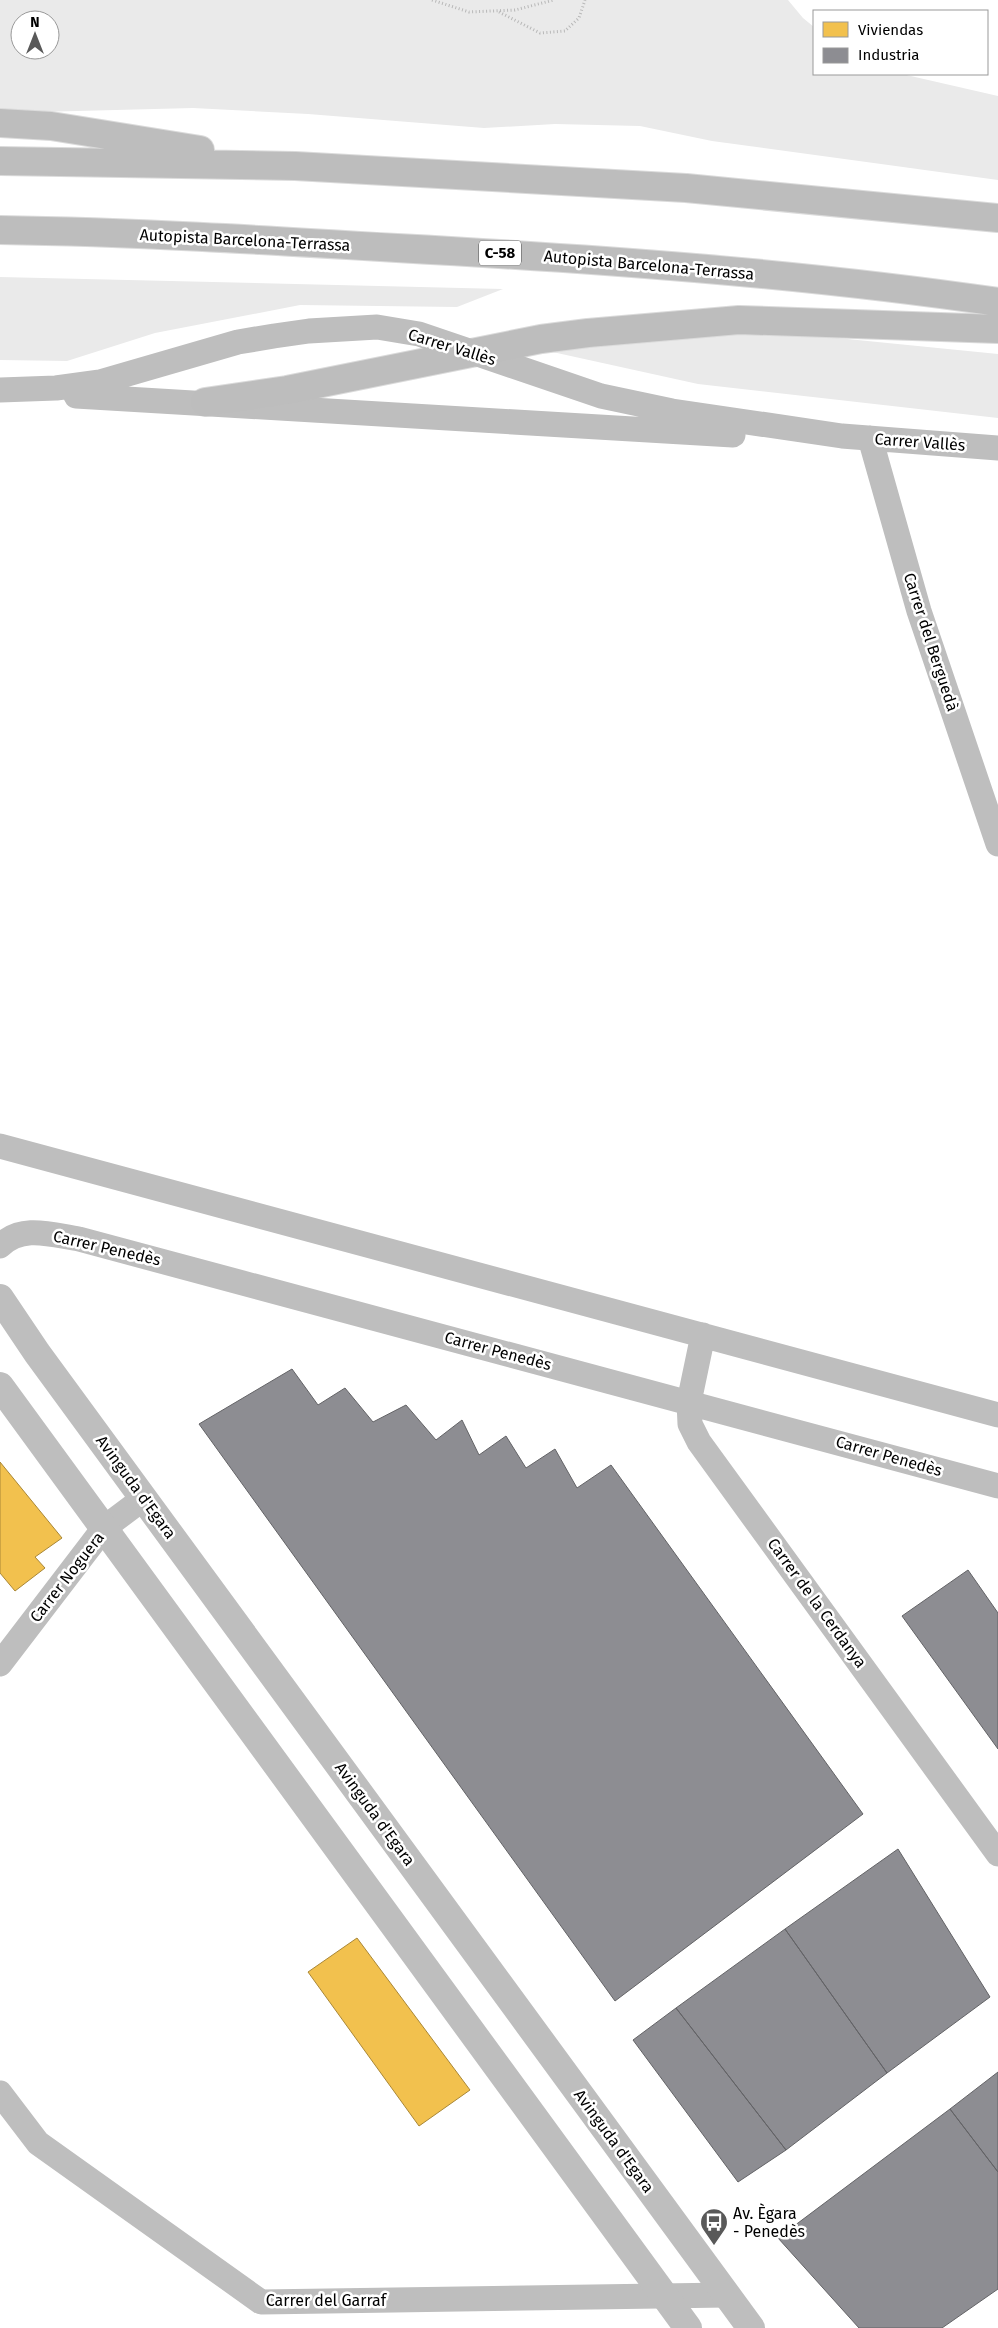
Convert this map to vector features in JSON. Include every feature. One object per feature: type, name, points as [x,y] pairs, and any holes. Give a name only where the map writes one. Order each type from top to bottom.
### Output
[{"type":"highway","points":[[0,123],[51,126],[295,166]]},
{"type":"highway","points":[[0,161],[295,166],[686,188],[998,218]]},
{"type":"highway","name":"Autopista Barcelona-Terrassa","points":[[0,230],[265,240],[692,267],[998,302]]},
{"type":"highway","points":[[205,402],[288,390],[476,352],[588,333],[739,320],[998,330]]},
{"type":"street","name":"Carrer Vallès","points":[[0,391],[56,388],[100,382],[238,342],[309,331],[377,327],[419,334],[601,396],[672,411],[842,436],[998,448]]},
{"type":"street","name":"Carrer Vallès","points":[[0,391],[772,437],[842,436]]},
{"type":"street","name":"Carrer del Berguedà","points":[[870,438],[919,611],[998,844]]},
{"type":"street","points":[[0,1146],[998,1415]]},
{"type":"street","name":"Carrer Penedès","points":[[0,1246],[10,1236],[29,1233],[79,1239],[998,1486]]},
{"type":"street","name":"Avinguda d'Egara","points":[[0,1298],[751,2328]]},
{"type":"street","name":"Carrer de la Cerdanya","points":[[703,1335],[689,1402],[690,1424],[699,1442],[998,1854]]},
{"type":"street","points":[[0,1386],[688,2328]]},
{"type":"street","name":"Carrer Noguera","points":[[0,1664],[104,1528],[144,1498]]},
{"type":"street","name":"Carrer del Garraf","points":[[0,2092],[38,2143],[261,2302],[727,2295]]},
{"type":"path","points":[[432,0],[469,12],[515,10],[554,0]]},
{"type":"path","points":[[497,11],[540,33],[565,31],[579,18],[585,0]]},
{"type":"shaded area","points":[[0,0],[788,0],[803,18],[813,26],[813,75],[906,75],[998,96],[998,180],[712,141],[640,126],[555,124],[484,128],[308,114],[193,108],[0,113]]},
{"type":"shaded area","points":[[0,277],[503,289],[457,307],[300,305],[155,333],[67,361],[0,360]]},
{"type":"shaded area","points":[[756,330],[998,354],[998,418],[698,384],[548,351]]},
{"type":"building: Viviendas","points":[[0,1462],[62,1538],[35,1557],[45,1568],[15,1591],[0,1573]]},
{"type":"building: Viviendas","points":[[357,1938],[470,2090],[419,2126],[308,1972]]},
{"type":"building: Industria","points":[[292,1369],[318,1405],[345,1388],[373,1422],[406,1405],[436,1440],[462,1420],[479,1455],[506,1436],[526,1468],[555,1449],[577,1488],[611,1465],[863,1814],[615,2001],[199,1424]]},
{"type":"building: Industria","points":[[968,1570],[998,1613],[998,1749],[902,1616]]},
{"type":"building: Industria","points":[[898,1849],[990,1997],[887,2073],[785,1929]]},
{"type":"building: Industria","points":[[785,1929],[887,2073],[786,2150],[676,2008]]},
{"type":"building: Industria","points":[[676,2008],[786,2150],[738,2182],[633,2040]]},
{"type":"building: Industria","points":[[998,2072],[998,2172],[950,2109]]},
{"type":"building: Industria","points":[[950,2109],[998,2172],[998,2289],[942,2328],[859,2328],[778,2238]]},
{"type":"place","name":"Av. Ègara - Penedès","points":[[714,2246]]}]
